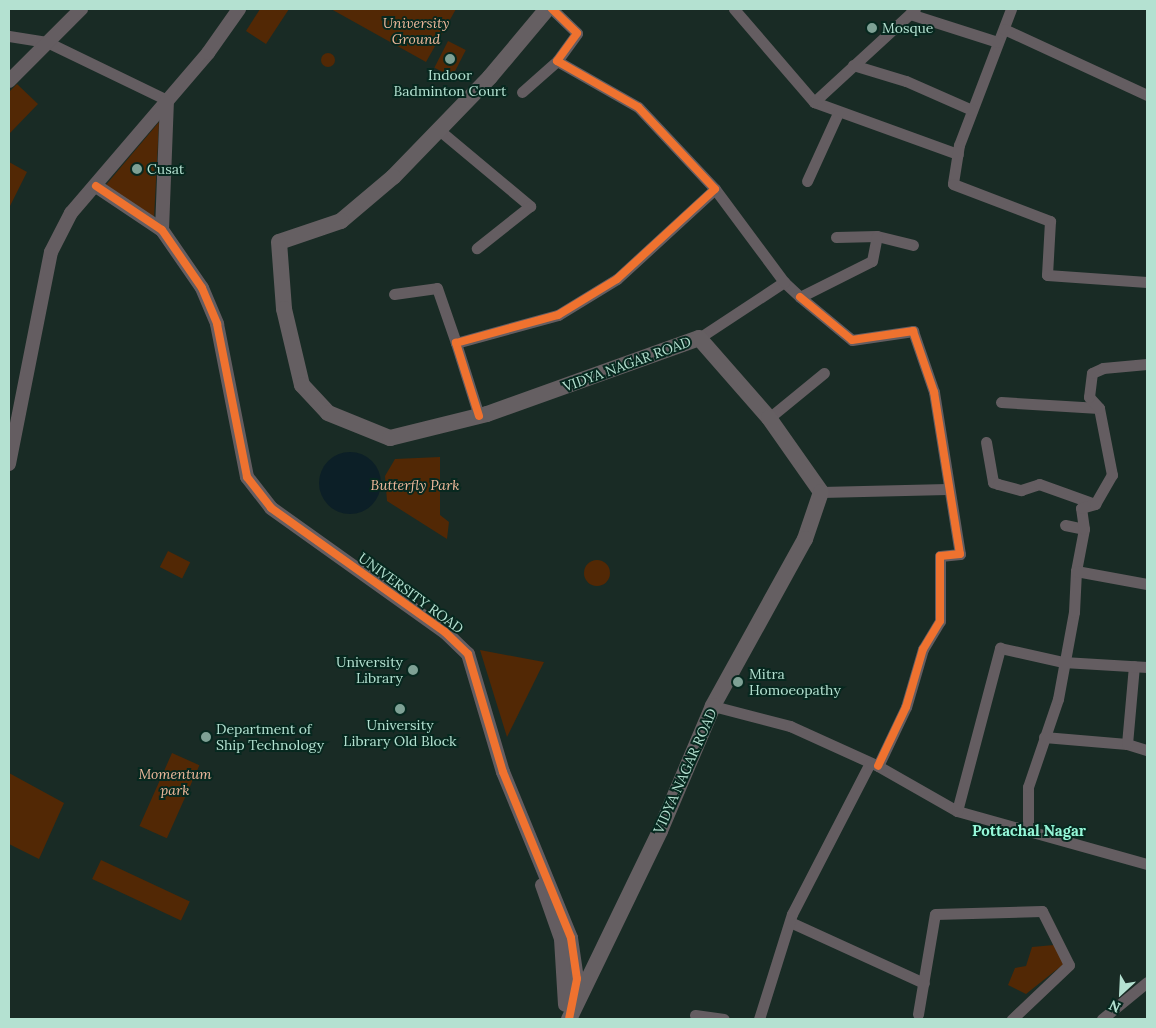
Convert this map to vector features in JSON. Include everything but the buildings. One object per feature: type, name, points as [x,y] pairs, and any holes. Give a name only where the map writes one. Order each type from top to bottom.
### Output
[{"type":"main road","points":[[438,130],[547,9]]},
{"type":"main road","name":"VIDYA NAGAR ROAD","points":[[438,130],[341,222],[279,242],[284,309],[302,385],[328,413],[390,438],[479,416],[699,338],[769,418],[821,492],[805,539],[713,706],[660,831],[569,1019]]},
{"type":"street","points":[[9,80],[81,9]]},
{"type":"street","points":[[9,464],[51,252],[71,213],[96,186],[167,100],[239,9]]},
{"type":"street","points":[[522,92],[557,61],[577,32],[552,9]]},
{"type":"street","points":[[734,9],[814,102],[958,154]]},
{"type":"street","points":[[1011,9],[972,110],[958,154],[953,184],[1050,221],[1047,275],[1147,282]]},
{"type":"street","points":[[814,102],[913,11],[998,42]]},
{"type":"street","points":[[1004,28],[1147,95]]},
{"type":"street","points":[[10,38],[47,42],[167,100]]},
{"type":"street","points":[[557,61],[638,107],[714,189],[784,282],[852,340],[913,331],[934,392],[947,489],[960,554],[940,556],[940,621],[923,649],[906,706],[811,874],[790,922],[760,1019]]},
{"type":"street","points":[[853,65],[906,81],[972,110]]},
{"type":"street","points":[[162,230],[167,100]]},
{"type":"street","points":[[807,181],[838,112]]},
{"type":"street","points":[[438,130],[530,206],[477,248]]},
{"type":"street","points":[[96,186],[162,230]]},
{"type":"street","points":[[456,343],[558,315],[617,278],[714,189]]},
{"type":"street","name":"UNIVERSITY ROAD","points":[[162,230],[202,288],[217,324],[247,477],[271,508],[463,647],[503,772],[571,938],[577,979],[569,1019]]},
{"type":"street","points":[[836,236],[877,236],[913,245]]},
{"type":"street","points":[[800,297],[872,261],[877,236]]},
{"type":"street","points":[[699,338],[784,282]]},
{"type":"street","points":[[394,294],[437,288],[479,416]]},
{"type":"street","points":[[1028,828],[1028,787],[1058,699],[1063,662],[1074,612],[1076,571],[1084,529],[1081,508],[1096,504],[1112,475],[1100,408],[1089,397],[1095,369],[1147,364]]},
{"type":"street","points":[[769,418],[824,374]]},
{"type":"street","points":[[1000,402],[1100,408]]},
{"type":"street","points":[[986,442],[993,482],[1022,490],[1039,484],[1096,504]]},
{"type":"street","points":[[821,492],[947,489]]},
{"type":"street","points":[[1065,525],[1084,529]]},
{"type":"street","points":[[1076,571],[1147,584]]},
{"type":"street","points":[[958,811],[1000,648],[1063,662],[1147,667]]},
{"type":"street","points":[[1127,744],[1134,666]]},
{"type":"street","points":[[713,706],[790,726],[874,764],[958,811],[1028,828],[1147,864]]},
{"type":"street","points":[[1044,737],[1127,744],[1147,750]]},
{"type":"street","points":[[918,1014],[936,914],[1042,911],[1069,965],[1012,1019]]},
{"type":"street","points":[[790,922],[924,983]]},
{"type":"street","points":[[1102,1019],[1147,982]]},
{"type":"street","points":[[695,1016],[724,1019]]},
{"type":"green space","points":[[260,9],[289,9],[266,44],[246,31]]},
{"type":"green space","name":"University Ground","points":[[331,9],[456,9],[426,62]]},
{"type":"green space","name":"Indoor Badminton Court","points":[[448,41],[466,50],[452,77],[434,68]]},
{"type":"green space","points":[[325,53],[331,53],[335,60],[331,67],[325,67],[321,63],[321,57]]},
{"type":"green space","points":[[17,84],[38,104],[10,133],[9,92]]},
{"type":"green space","points":[[159,122],[154,218],[105,186]]},
{"type":"green space","points":[[9,162],[27,172],[9,208]]},
{"type":"green space","name":"Butterfly Park","points":[[440,457],[440,515],[449,522],[447,539],[387,501],[385,476],[395,459]]},
{"type":"green space","points":[[168,551],[190,562],[182,578],[160,567]]},
{"type":"green space","points":[[597,560],[607,563],[610,573],[607,583],[597,586],[587,583],[584,573],[587,563]]},
{"type":"green space","points":[[480,650],[544,662],[507,737]]},
{"type":"green space","name":"Momentum park","points":[[172,753],[199,765],[167,838],[139,826]]},
{"type":"green space","points":[[9,773],[64,803],[39,859],[9,844]]},
{"type":"green space","points":[[101,860],[190,901],[181,920],[92,879]]},
{"type":"green space","points":[[1054,945],[1065,963],[1026,994],[1008,985],[1015,968],[1026,966],[1032,947]]},
{"type":"water","points":[[350,452],[362,455],[372,461],[378,471],[381,483],[378,495],[372,505],[362,511],[350,514],[338,511],[328,505],[322,495],[319,483],[322,471],[328,461],[338,455]]},
{"type":"cycle path","points":[[479,416],[456,343],[558,315],[617,279],[715,189],[638,107],[557,61],[577,33],[552,9]]},
{"type":"cycle path","points":[[96,186],[162,230],[202,288],[217,324],[247,477],[271,508],[445,632],[468,654],[503,772],[571,938],[577,979],[569,1019]]},
{"type":"cycle path","points":[[800,297],[852,340],[913,331],[934,392],[960,554],[940,556],[940,621],[923,649],[906,707],[878,766]]},
{"type":"place","name":"Mosque","points":[[872,28]]},
{"type":"place","name":"Indoor Badminton Court","points":[[450,59]]},
{"type":"place","name":"Cusat","points":[[137,169]]},
{"type":"place","name":"University Library","points":[[413,670]]},
{"type":"place","name":"Mitra Homoeopathy","points":[[738,682]]},
{"type":"place","name":"University Library Old Block","points":[[400,709]]},
{"type":"place","name":"Department of Ship Technology","points":[[206,737]]},
{"type":"district","name":"Pottachal Nagar","points":[[1029,831]]}]
